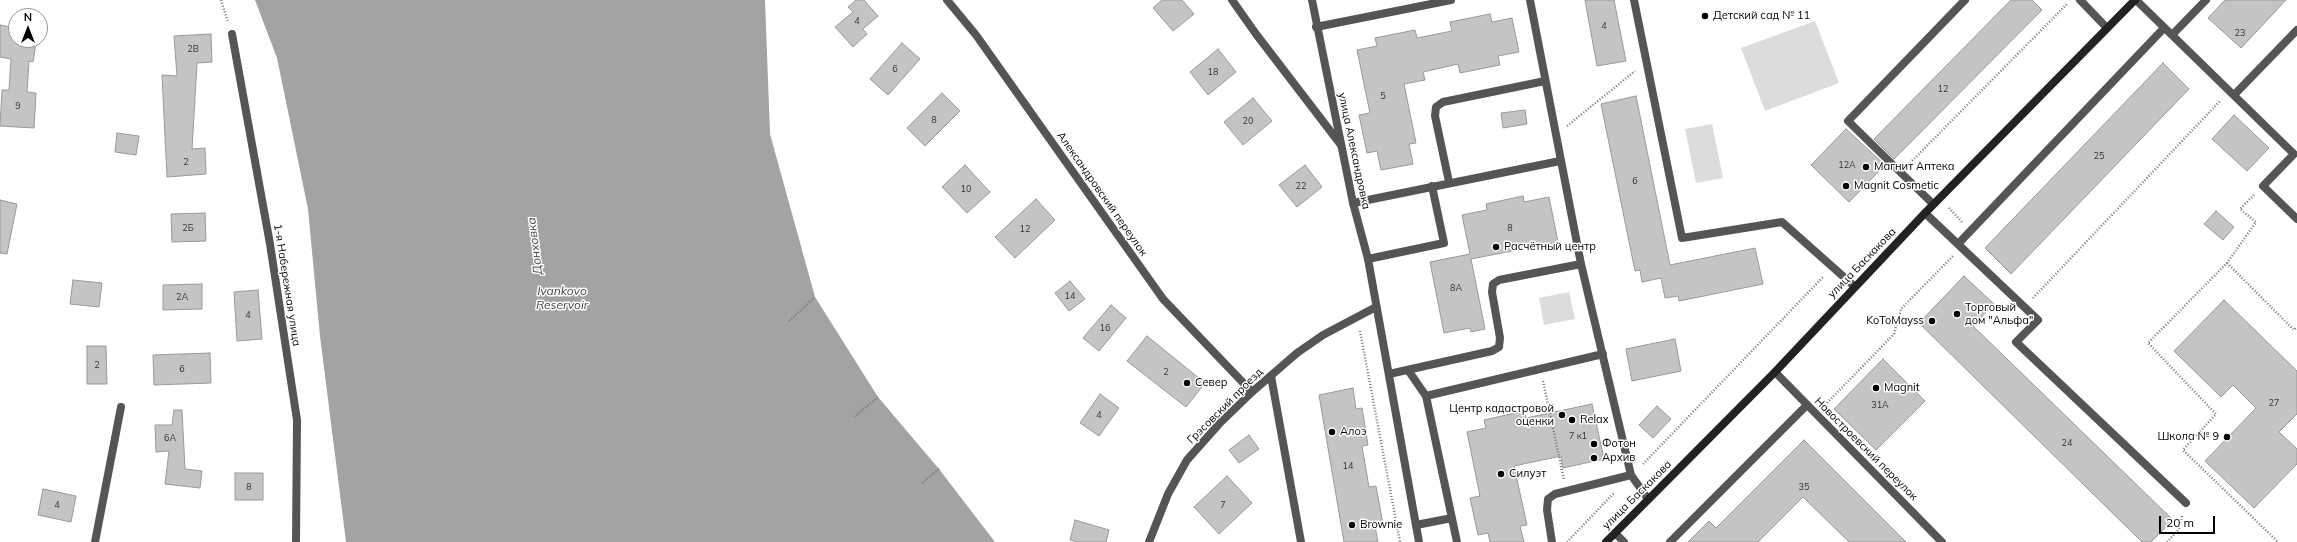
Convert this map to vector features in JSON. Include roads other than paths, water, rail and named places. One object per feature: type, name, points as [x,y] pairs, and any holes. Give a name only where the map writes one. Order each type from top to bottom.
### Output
[{"type":"street","name":"Александровский переулок","points":[[947,0],[976,35],[1163,299],[1252,392]]},
{"type":"street","points":[[1232,0],[1341,145]]},
{"type":"street","name":"улица Александровка","points":[[1312,0],[1316,27],[1353,203],[1368,259],[1419,542]]},
{"type":"street","points":[[1316,27],[1407,4],[1451,0]]},
{"type":"street","points":[[1530,0],[1555,136],[1581,264],[1631,476],[1648,499]]},
{"type":"street","points":[[1634,0],[1682,238],[1782,222],[1854,286]]},
{"type":"street","points":[[1933,204],[1848,121],[1965,0]]},
{"type":"street","points":[[2080,0],[2107,28]]},
{"type":"street","points":[[2135,0],[2296,152],[2263,186],[2297,219]]},
{"type":"street","name":"улица Баскакова","points":[[1606,542],[1775,372],[1925,212],[2135,0]]},
{"type":"street","points":[[2172,35],[2206,0]]},
{"type":"street","points":[[1958,244],[1970,229],[2164,28]]},
{"type":"street","points":[[2232,93],[2297,30]]},
{"type":"street","name":"1-я Набережная улица","points":[[232,34],[270,244],[297,420],[296,542]]},
{"type":"street","points":[[1449,182],[1435,116],[1436,107],[1443,102],[1545,81]]},
{"type":"street","points":[[1353,203],[1449,182],[1560,161]]},
{"type":"street","points":[[1368,259],[1444,243],[1432,186]]},
{"type":"street","points":[[1925,212],[2038,320],[2016,342],[2186,503]]},
{"type":"street","points":[[1389,374],[1492,351],[1499,347],[1500,338],[1492,292],[1493,284],[1499,280],[1581,264]]},
{"type":"street","name":"Грэсовский проезд","points":[[1149,542],[1168,494],[1187,460],[1252,392],[1297,353],[1323,335],[1376,307]]},
{"type":"street","points":[[1426,396],[1603,354]]},
{"type":"street","points":[[1408,370],[1426,396],[1457,542]]},
{"type":"street","name":"Новостроевский переулок","points":[[1775,372],[1942,542]]},
{"type":"street","points":[[1271,376],[1300,542]]},
{"type":"street","points":[[1670,542],[1807,405]]},
{"type":"street","points":[[95,542],[121,407]]},
{"type":"street","points":[[1552,542],[1547,510],[1548,499],[1555,494],[1631,476]]},
{"type":"street","points":[[1416,525],[1452,518]]},
{"type":"street","points":[[1614,533],[1624,542]]},
{"type":"water","name":"Ivankovo Reservoir","points":[[255,0],[765,0],[770,134],[815,297],[878,397],[939,469],[995,542],[346,542],[320,336],[308,209],[277,58]]},
{"type":"place","name":"Детский сад № 11","points":[[1705,16]]},
{"type":"place","name":"Магнит Аптека","points":[[1866,167]]},
{"type":"place","name":"Magnit Cosmetic","points":[[1846,186]]},
{"type":"place","name":"Расчётный центр","points":[[1496,247]]},
{"type":"place","name":"Торговый дом \"Альфа\"","points":[[1957,314]]},
{"type":"place","name":"KoToMayss","points":[[1932,321]]},
{"type":"place","name":"Север","points":[[1187,383]]},
{"type":"place","name":"Magnit","points":[[1876,388]]},
{"type":"place","name":"Центр кадастровой оценки","points":[[1562,415]]},
{"type":"place","name":"Relax","points":[[1572,420]]},
{"type":"place","name":"Алоэ","points":[[1332,432]]},
{"type":"place","name":"Школа № 9","points":[[2227,437]]},
{"type":"place","name":"Фотон","points":[[1594,444]]},
{"type":"place","name":"Архив","points":[[1594,458]]},
{"type":"place","name":"Силуэт","points":[[1501,474]]},
{"type":"place","name":"Brownie","points":[[1352,525]]},
{"type":"water label","name":"Донховка","points":[[535,246]]}]
